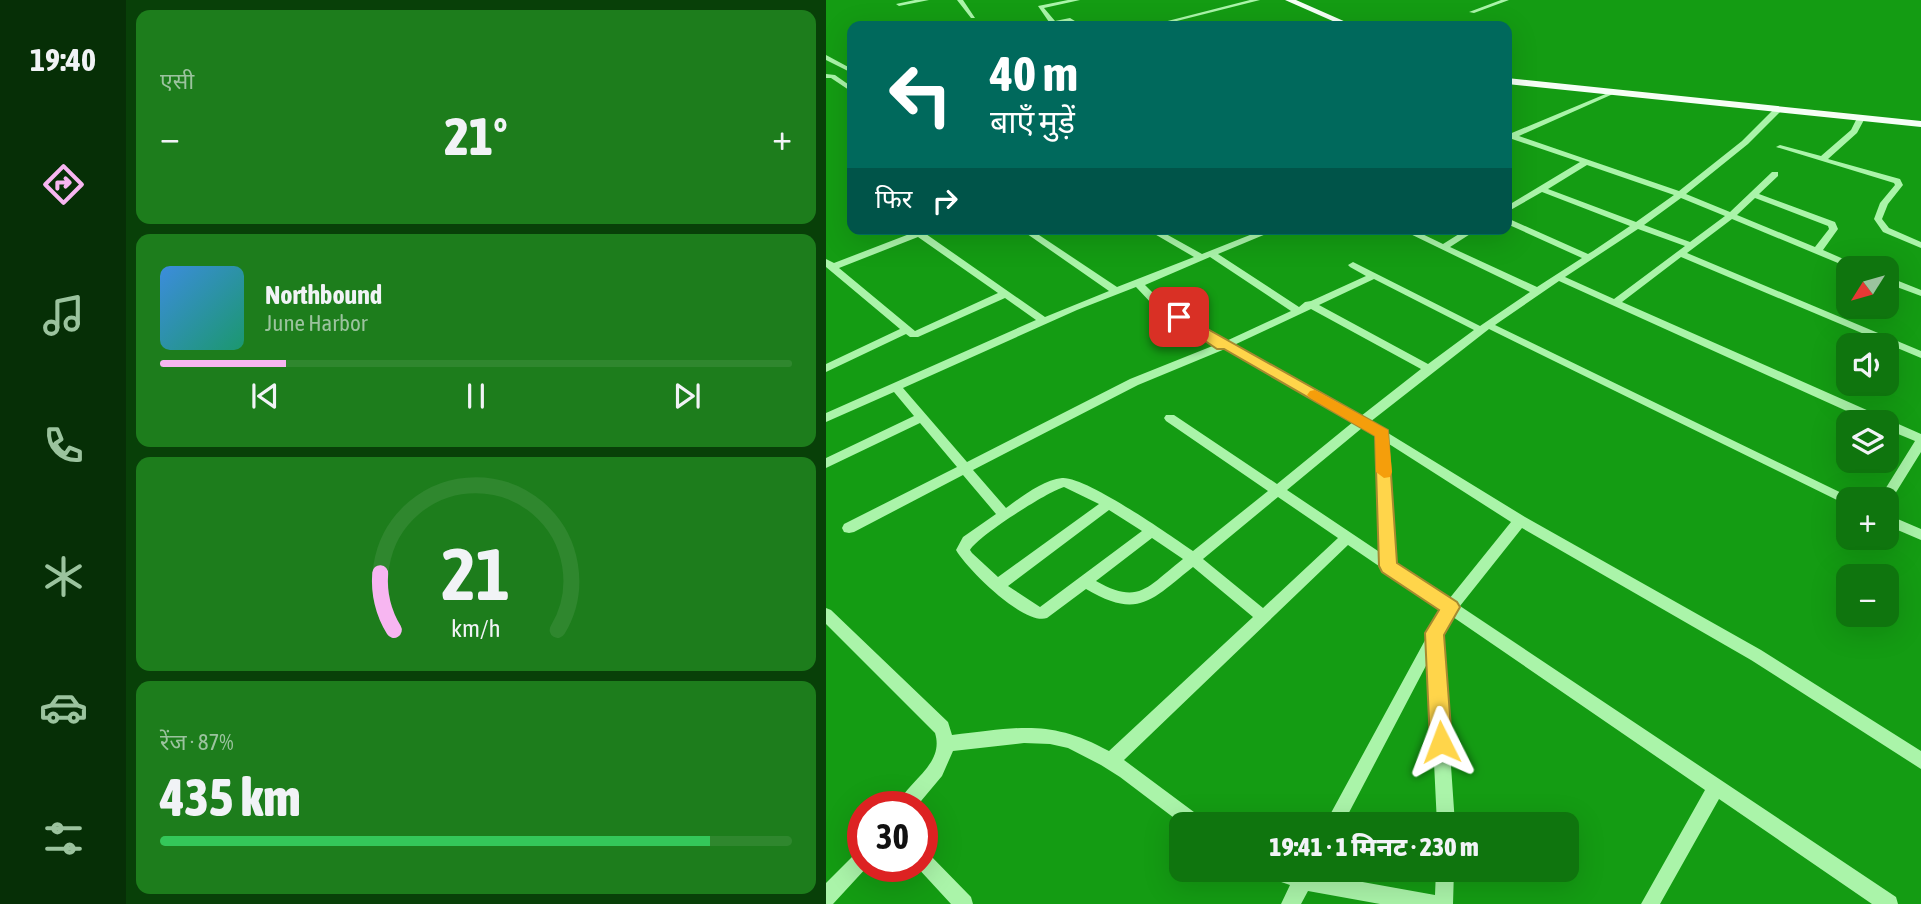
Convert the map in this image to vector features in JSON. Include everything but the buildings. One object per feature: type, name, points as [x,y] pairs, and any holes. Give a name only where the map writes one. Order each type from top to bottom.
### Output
[{"type":"main road","points":[[1289,0],[1339,21]]},
{"type":"main road","points":[[1512,82],[1610,94],[1921,124]]},
{"type":"street","points":[[899,4],[926,0]]},
{"type":"street","points":[[960,0],[973,17]]},
{"type":"street","points":[[1051,21],[1040,7],[1077,0]]},
{"type":"street","points":[[1171,21],[1257,0]]},
{"type":"street","points":[[1472,12],[1506,0]]},
{"type":"street","points":[[826,57],[847,68]]},
{"type":"street","points":[[827,76],[847,71]]},
{"type":"street","points":[[827,76],[833,76],[847,86]]},
{"type":"street","points":[[1512,136],[1610,94]]},
{"type":"street","points":[[1086,582],[1115,598],[1130,601],[1148,594],[1485,327],[1681,195],[1747,140],[1778,110]]},
{"type":"street","points":[[1823,159],[1854,131],[1861,118]]},
{"type":"street","points":[[1512,138],[1681,195],[1836,259]]},
{"type":"street","points":[[1780,147],[1899,182],[1881,208],[1878,219],[1886,230],[1921,245]]},
{"type":"street","points":[[1512,206],[1585,163]]},
{"type":"street","points":[[1614,303],[1731,216],[1775,174]]},
{"type":"street","points":[[1541,189],[1690,245]]},
{"type":"street","points":[[1754,195],[1832,224],[1834,229],[1816,251]]},
{"type":"street","points":[[1512,223],[1588,257]]},
{"type":"street","points":[[905,235],[829,264],[914,334],[925,332],[1005,294]]},
{"type":"street","points":[[922,235],[1044,321]]},
{"type":"street","points":[[1033,235],[1116,291]]},
{"type":"street","points":[[1163,235],[1206,255],[1297,310]]},
{"type":"street","points":[[826,418],[1044,321],[1258,235]]},
{"type":"street","points":[[1417,235],[1537,291]]},
{"type":"street","points":[[1444,247],[1464,235]]},
{"type":"street","points":[[1679,253],[1921,355]]},
{"type":"street","points":[[1353,265],[1836,494]]},
{"type":"street","points":[[849,528],[967,470],[1134,382],[1226,345],[1373,276]]},
{"type":"street","points":[[1557,277],[1855,410]]},
{"type":"street","points":[[1143,280],[1140,285],[1157,303],[1222,345],[1362,422],[1520,521],[1756,655],[1921,761]]},
{"type":"street","points":[[1899,284],[1921,293]]},
{"type":"street","points":[[1309,304],[1429,369]]},
{"type":"street","points":[[826,368],[906,330]]},
{"type":"street","points":[[896,387],[1005,516]]},
{"type":"street","points":[[826,412],[842,410]]},
{"type":"street","points":[[826,463],[922,418]]},
{"type":"street","points":[[1170,418],[1889,904]]},
{"type":"street","points":[[1892,487],[1921,441],[1899,430]]},
{"type":"street","points":[[1382,434],[1388,566]]},
{"type":"street","points":[[1151,531],[1047,612],[1038,614],[968,559],[963,550],[968,541],[1048,488],[1064,482],[1072,483],[1108,504],[1151,531],[1194,559],[1264,617]]},
{"type":"street","points":[[998,584],[1108,504]]},
{"type":"street","points":[[1340,812],[1451,607],[1520,521]]},
{"type":"street","points":[[1899,525],[1921,535]]},
{"type":"street","points":[[1110,762],[1347,538]]},
{"type":"street","points":[[826,614],[942,728],[947,743],[939,763],[917,791]]},
{"type":"street","points":[[1435,633],[1445,812]]},
{"type":"street","points":[[947,743],[1021,735],[1052,737],[1082,745],[1179,812]]},
{"type":"street","points":[[1650,904],[1716,788]]},
{"type":"street","points":[[826,897],[847,875]]},
{"type":"street","points":[[938,876],[964,904]]},
{"type":"street","points":[[1290,904],[1303,882]]},
{"type":"street","points":[[1334,882],[1433,904]]},
{"type":"street","points":[[1444,904],[1445,882]]},
{"type":"slow traffic","points":[[1315,395],[1382,434],[1384,472]]},
{"type":"route","points":[[1179,317],[1222,345],[1382,434],[1388,566],[1451,607],[1435,633],[1441,742]]}]
